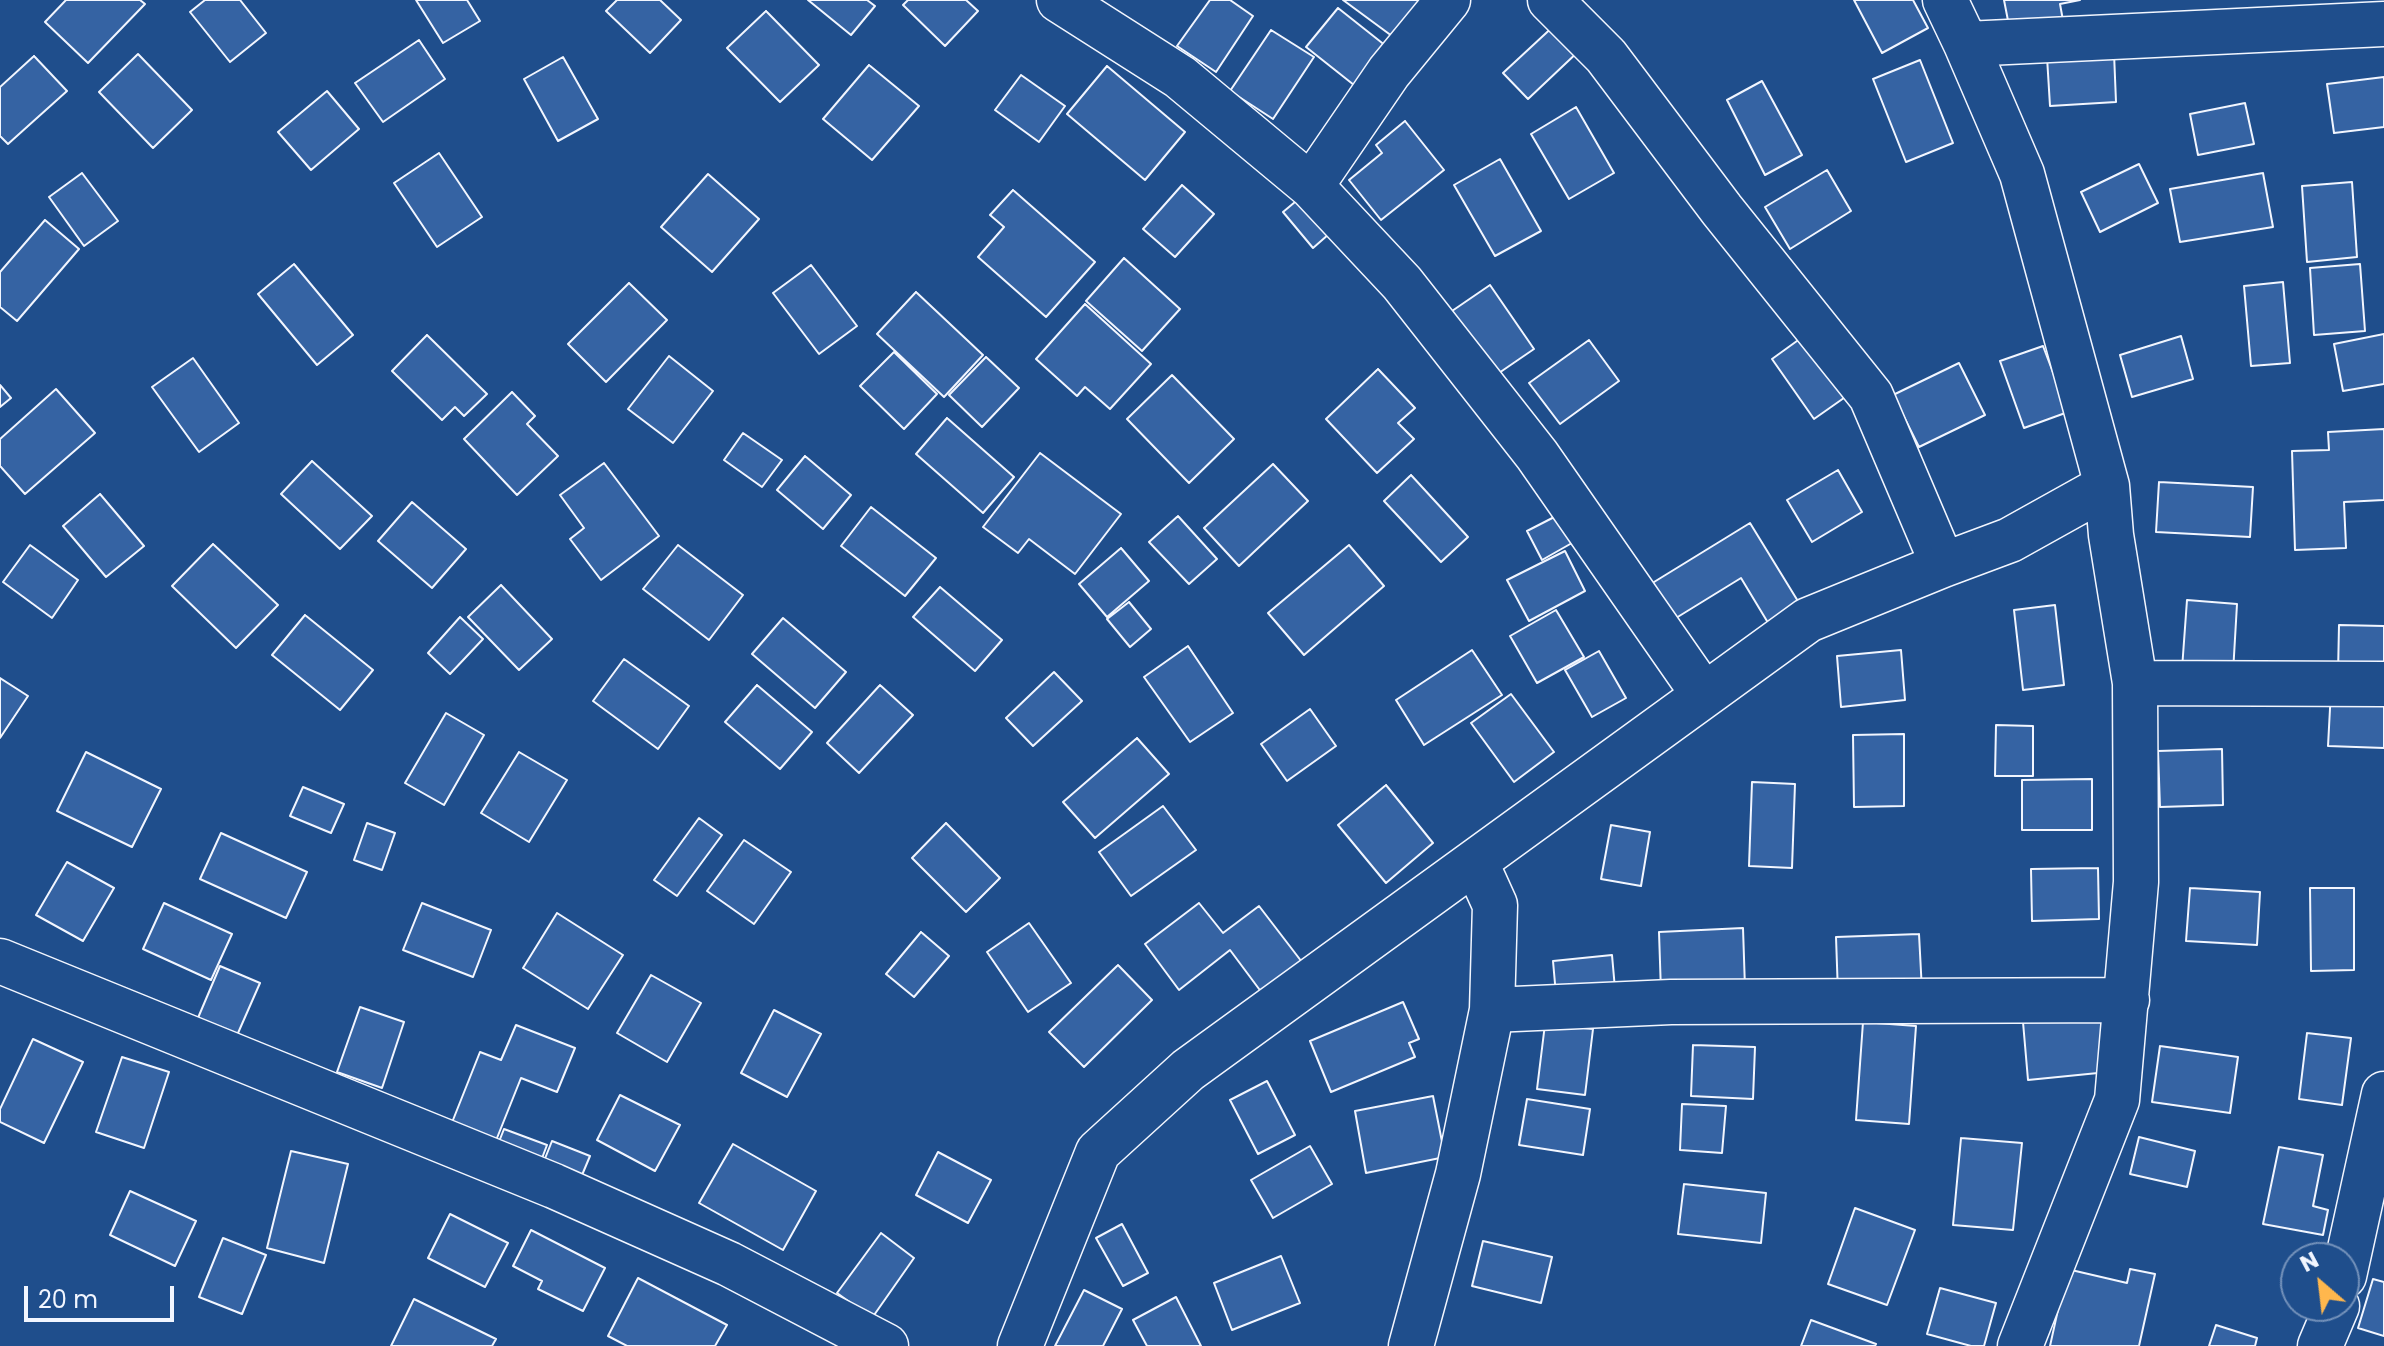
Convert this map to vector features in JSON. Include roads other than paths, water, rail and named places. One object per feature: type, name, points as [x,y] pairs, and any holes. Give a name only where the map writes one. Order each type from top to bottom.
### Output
[{"type":"street","points":[[1059,0],[1180,77],[1311,186],[1402,283],[1537,455],[1704,695]]},
{"type":"street","points":[[1311,186],[1389,72],[1448,0]]},
{"type":"street","points":[[1550,0],[1606,56],[1722,210],[1871,396],[1943,565]]},
{"type":"street","points":[[1945,0],[2022,174],[2107,486],[2111,535],[2135,683],[2136,882],[2117,1100],[2020,1346]]},
{"type":"street","points":[[1966,44],[2384,24]]},
{"type":"street","points":[[1020,1346],[1098,1152],[1188,1070],[1808,620],[2010,540],[2107,486]]},
{"type":"street","points":[[2135,683],[2384,684]]},
{"type":"street","points":[[1411,1346],[1458,1174],[1492,1010],[1495,905],[1476,863]]},
{"type":"street","points":[[0,961],[554,1186],[729,1264],[886,1346]]},
{"type":"street","points":[[1492,1010],[1671,1002],[2127,1000]]},
{"type":"street","points":[[2351,1242],[2384,1094]]},
{"type":"street","points":[[2320,1346],[2330,1322]]}]
